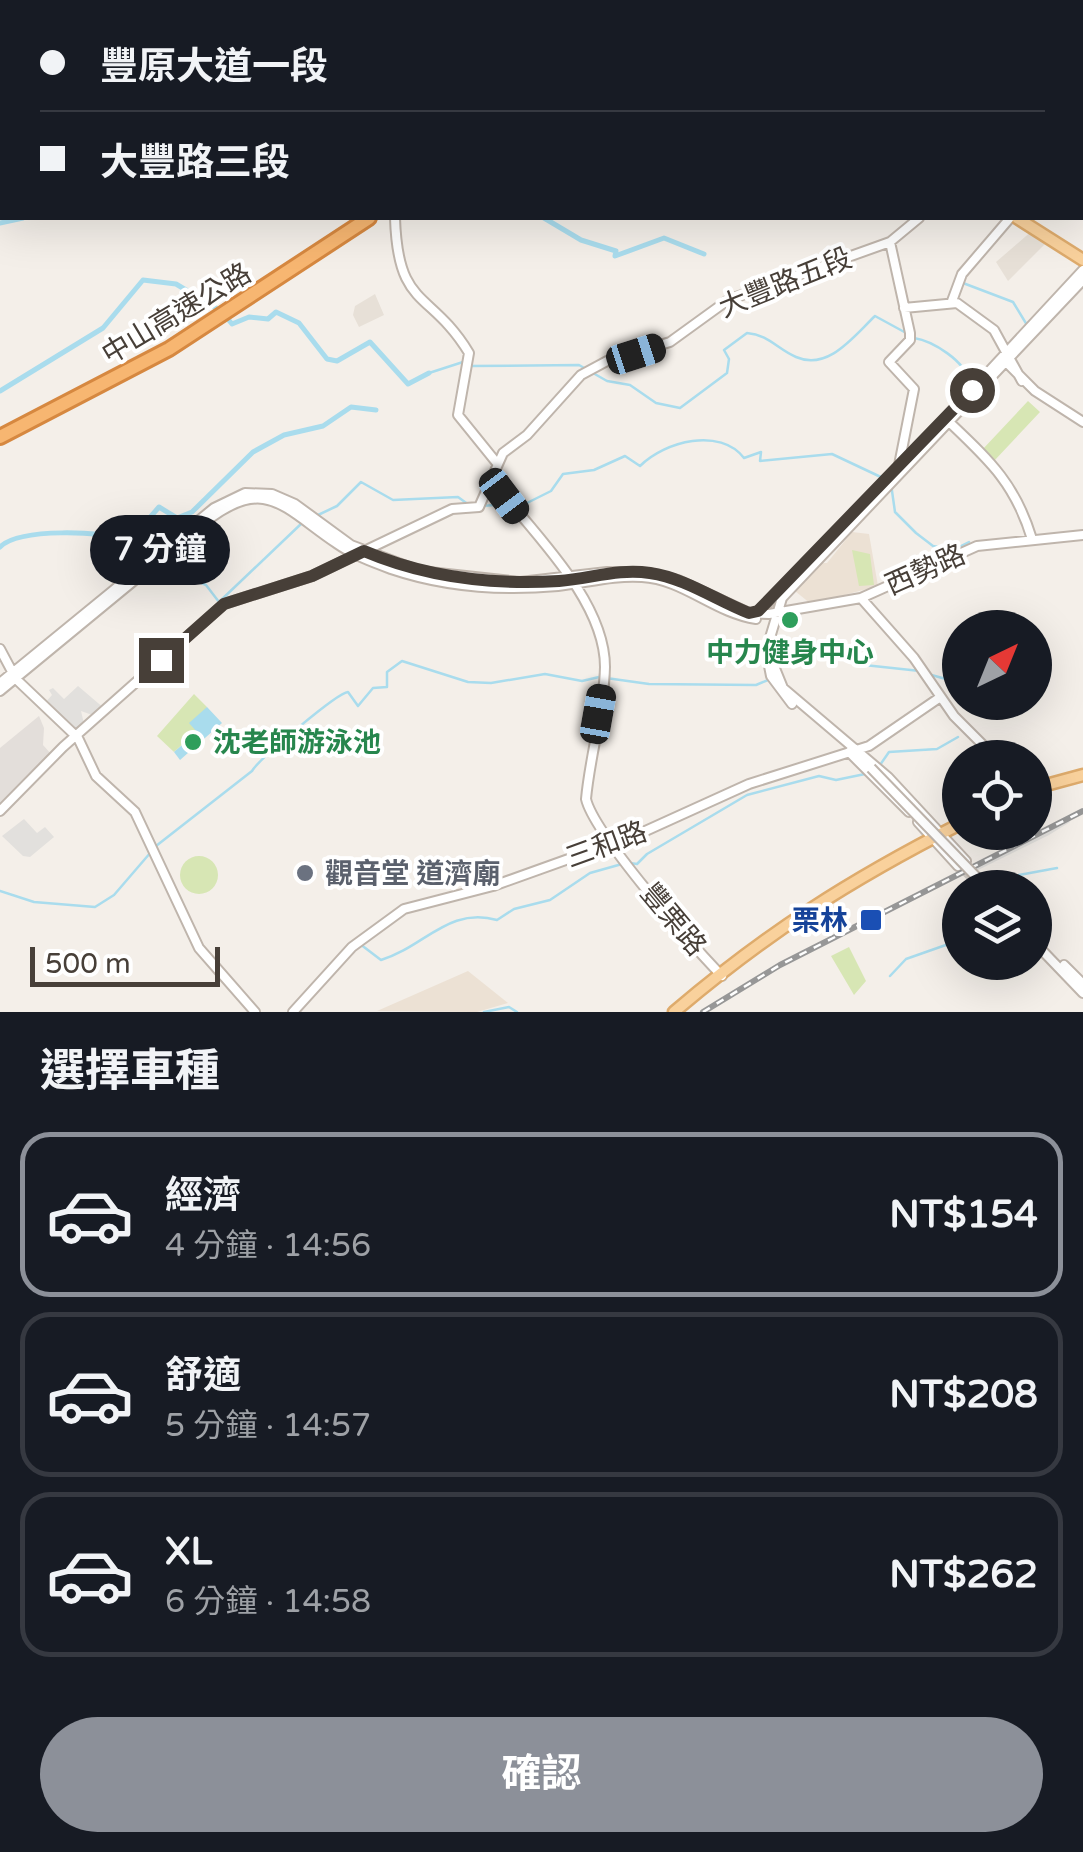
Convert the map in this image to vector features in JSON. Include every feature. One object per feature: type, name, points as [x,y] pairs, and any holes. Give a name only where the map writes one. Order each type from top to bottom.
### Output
[{"type":"highway","name":"中山高速公路","points":[[0,429],[164,344],[354,220]]},
{"type":"highway","name":"中山高速公路","points":[[0,437],[170,349],[366,220]]},
{"type":"main road","points":[[1017,220],[1083,268]]},
{"type":"main road","points":[[1028,220],[1083,268]]},
{"type":"main road","points":[[1052,786],[1083,777]]},
{"type":"main road","points":[[678,1011],[786,927],[906,854],[941,840]]},
{"type":"street","points":[[0,811],[216,608],[299,580],[452,510],[465,509],[484,490],[496,462],[458,415],[468,348],[405,281],[398,262],[395,220]]},
{"type":"street","name":"大豐路五段","points":[[496,462],[532,429],[564,390],[594,366],[670,342],[728,300],[890,242],[917,220]]},
{"type":"street","points":[[952,301],[958,279],[1012,220]]},
{"type":"street","points":[[890,242],[910,340],[890,362],[914,389],[899,470]]},
{"type":"street","points":[[1007,356],[1083,268]]},
{"type":"street","points":[[752,616],[781,595],[1007,356],[1083,268]]},
{"type":"street","points":[[904,308],[952,301],[983,320],[1022,381],[1083,422]]},
{"type":"street","points":[[946,419],[995,466],[1018,496],[1032,539]]},
{"type":"street","name":"豐栗路","points":[[490,478],[572,582],[600,629],[604,652],[586,799],[608,843],[721,974]]},
{"type":"street","points":[[0,687],[155,560],[238,501],[269,499],[310,519],[359,553],[444,575],[503,582],[572,582],[608,572],[649,572],[678,580],[768,627]]},
{"type":"street","name":"西勢路","points":[[752,616],[861,598],[976,546],[1083,535]]},
{"type":"street","points":[[781,595],[779,613],[768,627],[768,668],[779,690],[852,751],[967,870]]},
{"type":"street","points":[[779,613],[781,595]]},
{"type":"street","points":[[861,598],[914,658],[939,698],[979,740]]},
{"type":"street","points":[[0,649],[14,677],[78,738],[96,776],[141,822],[199,948],[255,1012]]},
{"type":"street","name":"三和路","points":[[293,1012],[352,947],[397,912],[493,886],[641,833],[749,784],[852,751],[883,738],[939,698]]},
{"type":"street","points":[[852,751],[941,840]]},
{"type":"street","points":[[1052,956],[1083,984]]},
{"type":"street","points":[[1052,959],[1083,993]]},
{"type":"shaded area","points":[[1033,230],[1049,240],[1008,281],[996,262]]},
{"type":"shaded area","points":[[375,294],[384,315],[359,327],[353,315],[355,306]]},
{"type":"shaded area","points":[[852,532],[869,534],[878,586],[811,604],[795,591],[821,563],[827,563]]},
{"type":"shaded area","points":[[78,686],[105,709],[98,717],[81,711],[85,728],[78,734],[44,704],[52,695],[49,690],[53,688],[64,699]]},
{"type":"shaded area","points":[[39,716],[44,728],[43,745],[51,754],[0,805],[0,748]]},
{"type":"shaded area","points":[[1066,818],[1070,822],[1052,833],[1052,825]]},
{"type":"shaded area","points":[[24,819],[37,833],[45,827],[54,837],[30,857],[23,856],[2,836]]},
{"type":"shaded area","points":[[1003,850],[1019,850],[978,870],[973,865]]},
{"type":"shaded area","points":[[468,971],[508,1003],[477,1012],[377,1011]]},
{"type":"green space","points":[[1028,401],[1040,412],[994,461],[982,450]]},
{"type":"green space","points":[[852,550],[870,554],[874,585],[859,586]]},
{"type":"green space","points":[[194,694],[207,707],[197,731],[174,752],[157,736]]},
{"type":"green space","points":[[199,856],[212,862],[218,875],[212,888],[199,894],[186,888],[180,875],[186,862]]},
{"type":"green space","points":[[849,947],[866,981],[854,995],[831,956]]},
{"type":"water","name":"沈老師游泳池","points":[[207,707],[222,723],[180,760],[174,752],[197,732],[189,723]]},
{"type":"waterway","points":[[0,223],[14,220]]},
{"type":"waterway","points":[[547,220],[581,240],[616,251],[615,256],[664,238],[704,254]]},
{"type":"waterway","points":[[0,391],[103,328],[143,280],[176,284],[216,308]]},
{"type":"waterway","points":[[963,283],[1013,302],[1027,325]]},
{"type":"waterway","points":[[227,318],[232,324],[249,317],[268,319],[276,312],[299,323],[327,359],[337,361],[370,342],[408,384],[429,373]]},
{"type":"waterway","points":[[469,366],[579,365],[607,381],[630,385],[656,403],[680,408],[727,373],[729,359],[724,350],[747,333],[808,360],[839,350],[875,316],[908,334]]},
{"type":"waterway","points":[[914,338],[947,353],[969,381]]},
{"type":"waterway","points":[[429,373],[463,362]]},
{"type":"waterway","points":[[0,547],[25,536],[43,534],[101,534],[131,539],[159,507],[177,518],[192,512],[253,452],[284,435],[323,426],[351,407],[376,410]]},
{"type":"waterway","points":[[519,507],[551,491],[563,474],[594,470],[625,456],[640,466],[663,450],[692,441],[721,443],[744,458],[761,452],[760,461],[832,454],[885,479]]},
{"type":"waterway","points":[[318,515],[337,506],[361,482],[393,500],[458,497],[469,505]]},
{"type":"waterway","points":[[891,484],[895,512],[933,546],[953,550],[969,542]]},
{"type":"waterway","points":[[482,506],[507,504]]},
{"type":"waterway","points":[[158,562],[206,585],[219,602],[302,523]]},
{"type":"waterway","points":[[131,539],[151,558]]},
{"type":"waterway","points":[[156,846],[252,771],[329,703],[348,692],[358,706],[373,688],[387,687],[387,672],[402,661],[468,682],[491,683],[545,674],[582,681],[599,677],[649,684],[756,685],[768,680]]},
{"type":"waterway","points":[[855,664],[920,671]]},
{"type":"waterway","points":[[928,674],[942,678]]},
{"type":"waterway","points":[[880,765],[889,752],[937,749],[958,737]]},
{"type":"waterway","points":[[630,863],[637,864],[647,854],[747,795],[819,776],[836,780],[865,774]]},
{"type":"waterway","points":[[0,891],[34,902],[95,907],[114,895],[151,852]]},
{"type":"waterway","points":[[360,944],[381,960],[451,923],[480,917],[497,920],[514,909],[550,900],[590,873],[622,864]]},
{"type":"waterway","points":[[1046,870],[1057,868]]},
{"type":"waterway","points":[[890,976],[906,959],[942,946]]},
{"type":"waterway","points":[[340,966],[351,953]]},
{"type":"waterway","points":[[484,1012],[509,1007],[517,1012]]},
{"type":"tunnel","points":[[957,863],[963,870]]},
{"type":"railway","points":[[703,1012],[780,965],[1083,811]]},
{"type":"place","name":"中力健身中心","points":[[790,620]]},
{"type":"place","name":"沈老師游泳池","points":[[193,742]]},
{"type":"place","name":"觀音堂 道濟廟","points":[[305,873]]},
{"type":"place","name":"栗林","points":[[871,920]]},
{"type":"route","points":[[161,660],[224,604],[312,576],[364,551],[420,571],[514,582],[570,580],[608,572],[649,572],[678,580],[749,613],[758,611],[972,390]]}]
